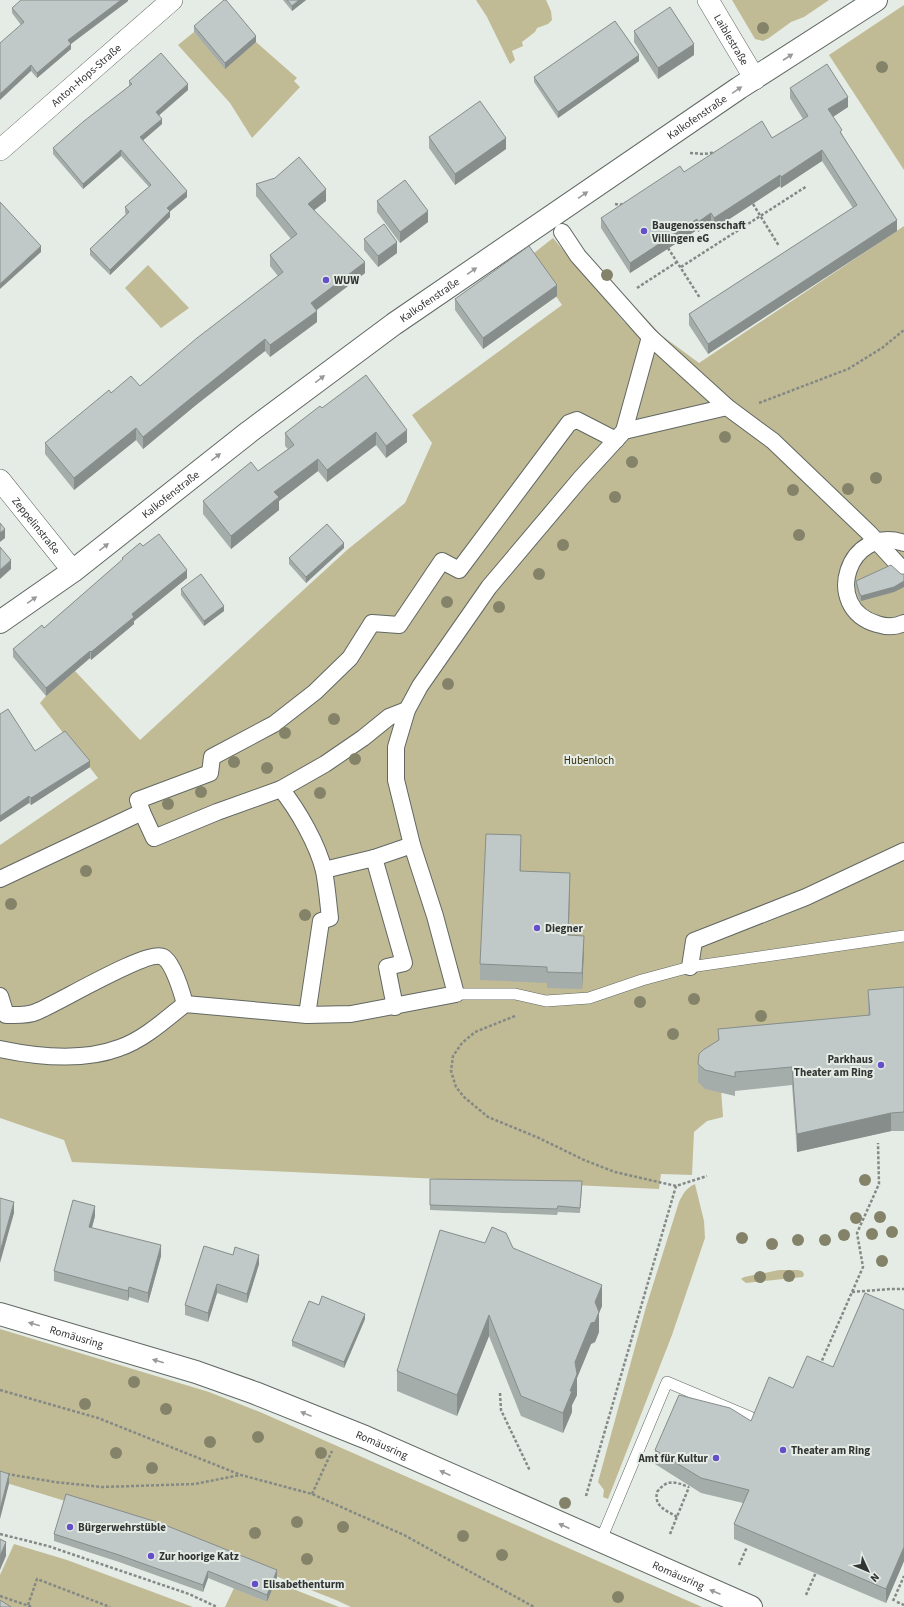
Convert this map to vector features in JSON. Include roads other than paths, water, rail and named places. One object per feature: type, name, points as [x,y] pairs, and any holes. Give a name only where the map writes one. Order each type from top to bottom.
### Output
[{"type":"street","name":"Anton-Hops-Straße","points":[[0,150],[172,0]]},
{"type":"street","name":"Laiblestraße","points":[[708,0],[755,79]]},
{"type":"street","name":"Kalkofenstraße","points":[[0,622],[73,571],[248,432],[394,324],[551,216],[876,0]]},
{"type":"street","points":[[562,232],[578,256],[650,337],[727,407],[773,441],[877,542],[901,572]]},
{"type":"street","points":[[0,1049],[19,1053],[58,1057],[89,1055],[118,1048],[136,1039],[184,1004],[307,1015],[351,1014],[395,1007],[456,994],[435,916],[412,844],[396,780],[396,747],[407,710],[420,686],[489,587],[581,478],[620,435],[650,337]]},
{"type":"street","points":[[407,710],[389,717],[363,738],[338,755],[281,789],[217,812],[154,838],[142,812],[138,800],[210,773],[212,757],[274,724],[315,692],[350,658],[372,624],[399,625],[442,561],[459,570],[569,422],[577,420],[620,435],[727,407]]},
{"type":"street","name":"Zeppelinstraße","points":[[0,480],[73,571]]},
{"type":"street","points":[[904,543],[887,540],[869,545],[854,558],[847,576],[846,585],[847,595],[856,612],[864,618],[872,623],[891,626],[904,623]]},
{"type":"street","points":[[281,789],[295,807],[312,841],[324,870],[330,918],[320,921],[307,1015]]},
{"type":"street","points":[[0,879],[142,812]]},
{"type":"street","points":[[324,870],[374,858],[412,844]]},
{"type":"street","points":[[690,967],[694,941],[806,897],[904,851]]},
{"type":"street","points":[[374,858],[404,963],[387,967],[395,1007]]},
{"type":"street","points":[[0,996],[6,1015],[35,1013],[132,964],[157,956],[166,959],[177,978],[184,1004]]},
{"type":"street","name":"Romäusring","points":[[0,1314],[196,1372],[255,1393],[365,1437],[600,1542],[751,1607]]},
{"type":"lane","points":[[456,994],[515,994],[546,1001],[589,998],[642,980],[690,967],[904,936]]},
{"type":"lane","points":[[600,1542],[667,1382],[750,1417]]},
{"type":"place","name":"Baugenossenschaft Villingen eG","points":[[644,231]]},
{"type":"place","name":"WUW","points":[[326,280]]},
{"type":"place","name":"Diegner","points":[[537,928]]},
{"type":"place","name":"Parkhaus Theater am Ring","points":[[881,1065]]},
{"type":"place","name":"Theater am Ring","points":[[783,1450]]},
{"type":"place","name":"Amt für Kultur","points":[[716,1458]]},
{"type":"place","name":"Bürgerwehrstüble","points":[[70,1527]]},
{"type":"place","name":"Zur hoorige Katz","points":[[151,1556]]},
{"type":"place","name":"Elisabethenturm","points":[[255,1584]]},
{"type":"park label","name":"Hubenloch","points":[[589,760]]}]
